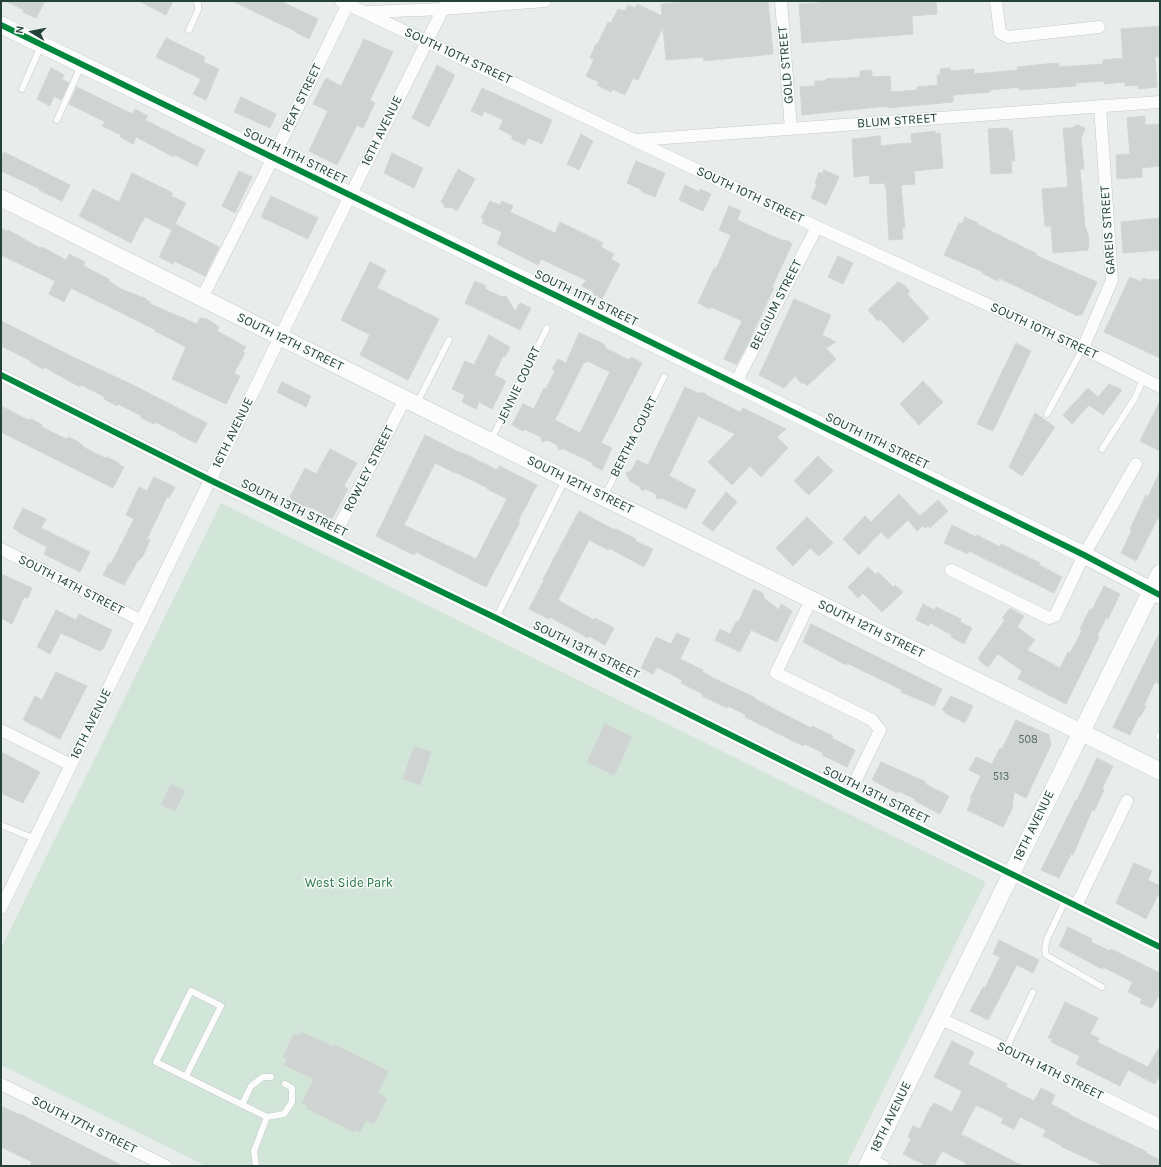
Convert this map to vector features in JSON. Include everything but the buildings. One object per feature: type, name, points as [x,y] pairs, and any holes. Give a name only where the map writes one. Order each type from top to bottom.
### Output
[{"type":"street","points":[[365,12],[445,5],[545,1]]},
{"type":"street","name":"GOLD STREET","points":[[781,1],[791,129]]},
{"type":"street","points":[[996,1],[1000,33],[1008,37],[1099,27]]},
{"type":"street","name":"SOUTH 10TH STREET","points":[[345,3],[817,227],[1083,348],[1160,387]]},
{"type":"street","name":"PEAT STREET","points":[[202,298],[273,158],[345,3]]},
{"type":"street","name":"16TH AVENUE","points":[[1,907],[280,337],[445,5]]},
{"type":"street","name":"SOUTH 11TH STREET","points":[[1,25],[1084,555],[1156,593]]},
{"type":"street","name":"BLUM STREET","points":[[634,140],[1160,102]]},
{"type":"street","name":"GAREIS STREET","points":[[1083,348],[1112,280],[1100,106]]},
{"type":"street","name":"SOUTH 12TH STREET","points":[[1,198],[566,479],[1160,771]]},
{"type":"street","name":"BELGIUM STREET","points":[[735,384],[817,227]]},
{"type":"street","name":"SOUTH 13TH STREET","points":[[1,375],[210,480],[496,618],[1070,904],[1160,947]]},
{"type":"street","name":"ROWLEY STREET","points":[[332,538],[411,402]]},
{"type":"street","points":[[951,570],[1049,618],[1055,616],[1084,555],[1136,464]]},
{"type":"street","name":"SOUTH 14TH STREET","points":[[1,549],[142,621]]},
{"type":"street","name":"18TH AVENUE","points":[[873,1164],[939,1018],[1081,732],[1156,593],[1160,573]]},
{"type":"street","points":[[811,600],[776,673],[872,720],[880,730],[849,794]]},
{"type":"street","points":[[1,730],[71,764]]},
{"type":"street","points":[[1070,904],[1127,800]]},
{"type":"street","name":"SOUTH 14TH STREET","points":[[939,1018],[1006,1049],[1160,1125]]},
{"type":"street","name":"SOUTH 17TH STREET","points":[[1,1084],[166,1166]]},
{"type":"lane","points":[[189,30],[198,10],[198,4],[196,1]]},
{"type":"lane","points":[[22,89],[42,45]]},
{"type":"lane","points":[[57,120],[82,65]]},
{"type":"lane","name":"JENNIE COURT","points":[[490,441],[547,328]]},
{"type":"lane","points":[[411,402],[449,340]]},
{"type":"lane","points":[[1047,414],[1083,348]]},
{"type":"lane","name":"BERTHA COURT","points":[[604,497],[664,377]]},
{"type":"lane","points":[[1102,449],[1135,398],[1143,378]]},
{"type":"lane","points":[[496,618],[566,479]]},
{"type":"lane","points":[[1,825],[35,839]]},
{"type":"lane","points":[[1070,904],[1047,939],[1045,949],[1046,955],[1102,987]]},
{"type":"lane","points":[[186,1076],[221,1006],[191,991],[156,1062],[267,1118],[284,1114],[292,1102],[292,1088],[285,1084]]},
{"type":"lane","points":[[1006,1049],[1032,992]]},
{"type":"lane","points":[[242,1105],[251,1086],[263,1077],[271,1077]]},
{"type":"lane","points":[[256,1166],[254,1151],[267,1118]]},
{"type":"green space","name":"West Side Park","points":[[221,503],[986,882],[846,1166],[206,1166],[1,1065],[1,948]]},
{"type":"cycle path","points":[[1,25],[1084,555],[1160,595]]},
{"type":"cycle path","points":[[1,375],[210,480],[496,618],[1160,947]]}]
